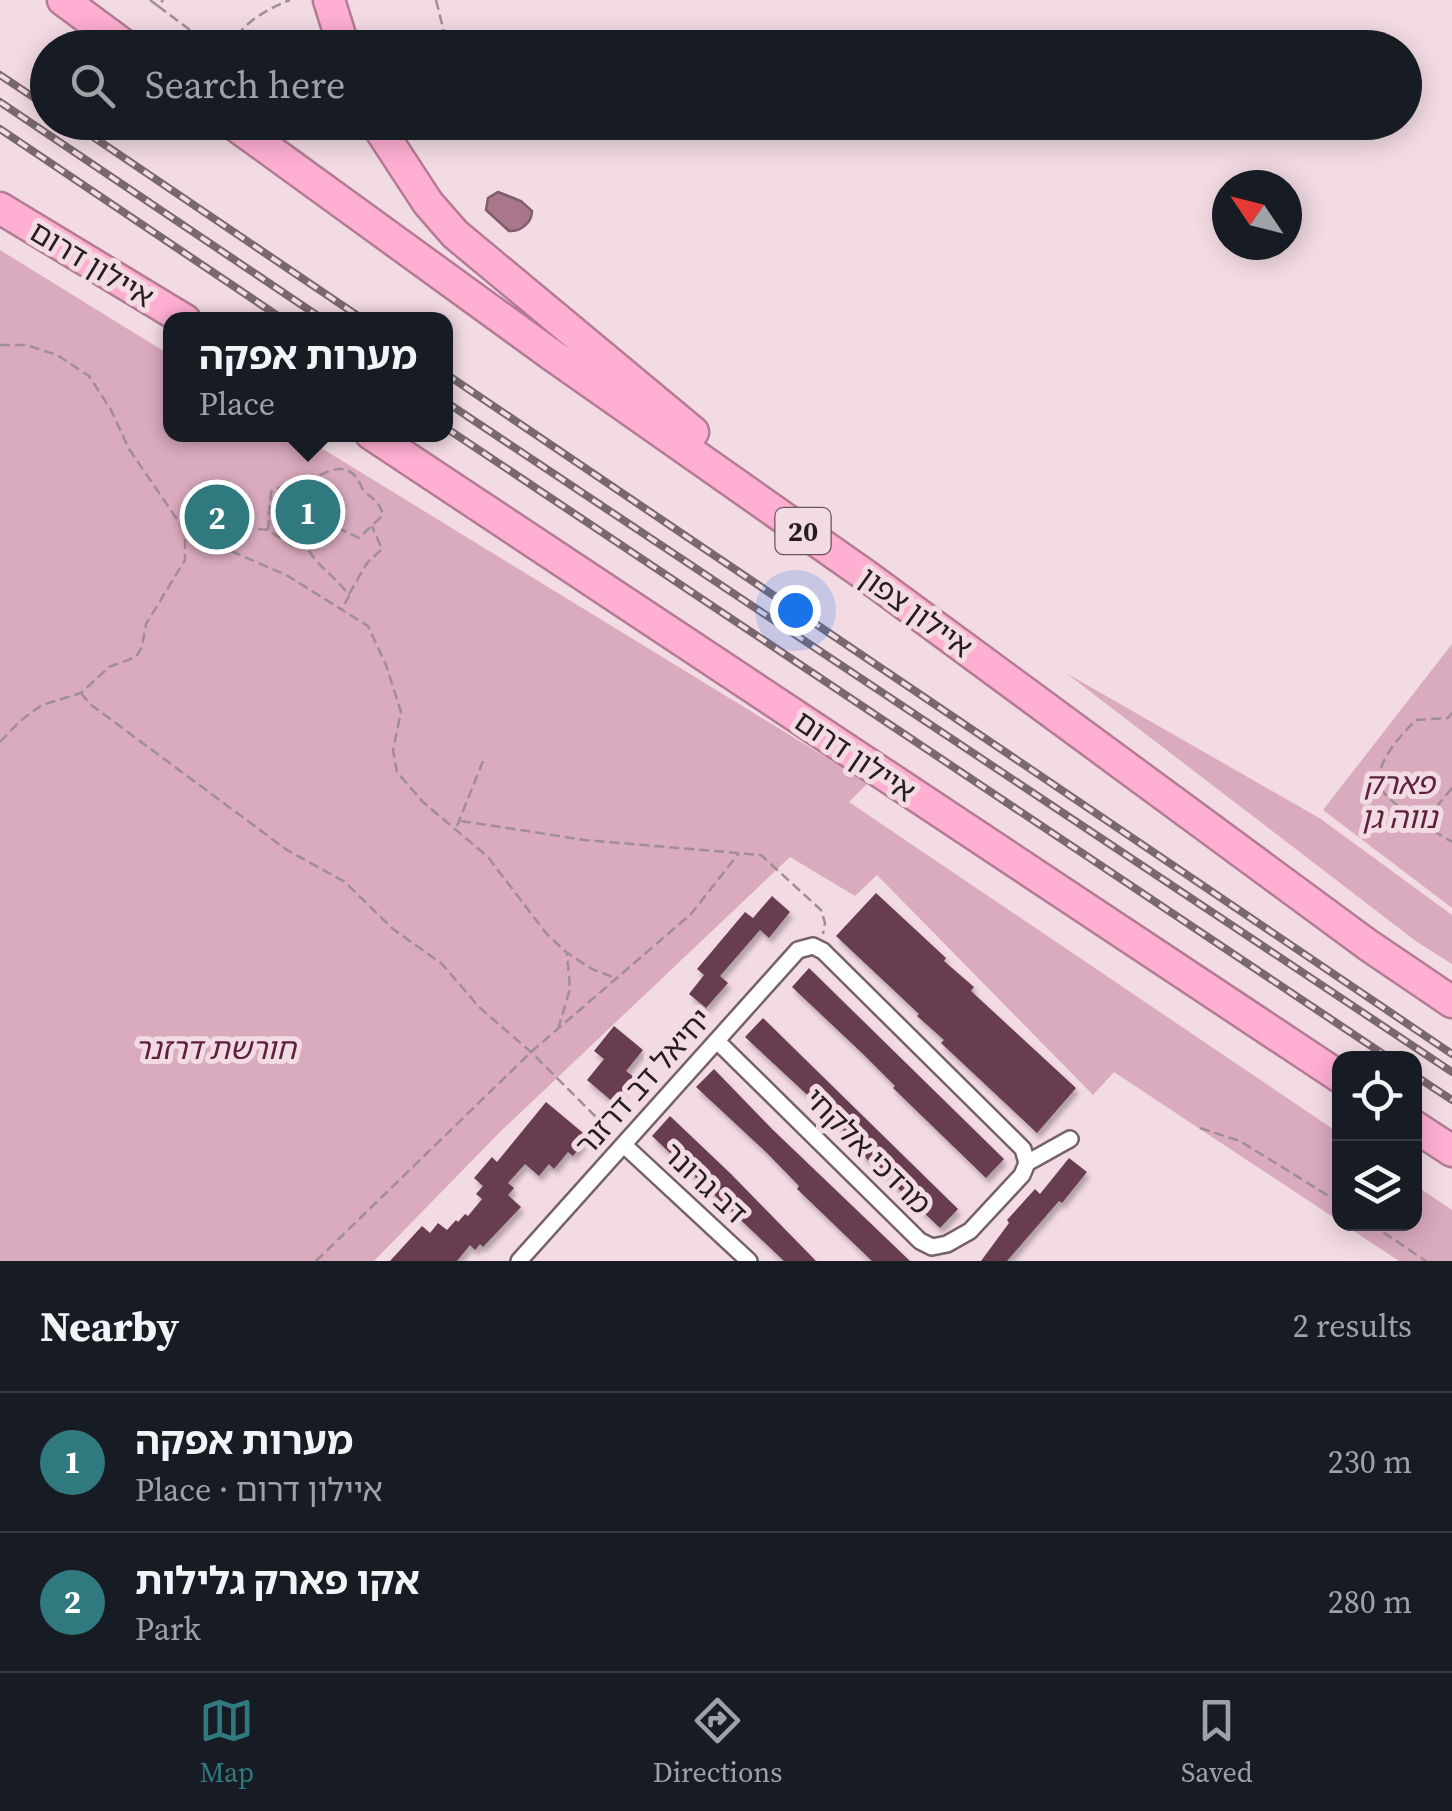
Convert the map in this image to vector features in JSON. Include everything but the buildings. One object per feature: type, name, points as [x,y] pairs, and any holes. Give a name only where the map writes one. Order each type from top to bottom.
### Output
[{"type":"highway","points":[[63,0],[106,30]]},
{"type":"highway","points":[[72,0],[109,30]]},
{"type":"highway","points":[[330,0],[339,30]]},
{"type":"highway","name":"איילון צפון","points":[[256,140],[868,577],[1368,945],[1452,1002]]},
{"type":"highway","points":[[387,140],[428,203],[465,244],[868,577]]},
{"type":"highway","name":"איילון דרום","points":[[0,208],[172,312]]},
{"type":"highway","name":"איילון דרום","points":[[382,442],[1332,1072]]},
{"type":"highway","points":[[1422,1131],[1452,1151]]},
{"type":"street","name":"יחיאל דב דרזנר","points":[[519,1261],[798,950],[813,946]]},
{"type":"street","points":[[813,946],[824,951],[1023,1148],[1027,1163]]},
{"type":"street","name":"מרדכי אלקחי","points":[[717,1041],[920,1241],[932,1247],[947,1244],[970,1231],[1022,1175],[1027,1163],[1070,1138]]},
{"type":"street","name":"דב גרונר","points":[[624,1145],[748,1261]]},
{"type":"path","points":[[150,0],[190,30]]},
{"type":"path","points":[[158,6],[163,0]]},
{"type":"path","points":[[239,30],[254,16],[290,0]]},
{"type":"path","points":[[436,0],[444,30]]},
{"type":"path","points":[[0,345],[26,345],[57,355],[89,376],[112,410],[129,449],[185,531],[185,560],[146,624],[136,657],[109,667],[81,693],[42,704],[0,742]]},
{"type":"path","points":[[219,544],[235,527],[268,530],[292,546],[306,544],[322,520],[359,538],[383,516],[379,502],[362,489],[357,477],[346,470],[329,470],[296,486],[282,484],[271,492],[268,530]]},
{"type":"path","points":[[194,534],[217,521]]},
{"type":"path","points":[[341,610],[367,563],[382,549],[372,526]]},
{"type":"path","points":[[185,531],[288,576],[368,626],[386,664],[400,712],[393,750],[396,772],[424,802],[488,857],[546,933],[566,952],[615,978]]},
{"type":"path","points":[[306,544],[312,560],[336,576],[349,596]]},
{"type":"path","points":[[81,693],[90,704],[287,850],[345,882],[392,928],[442,964],[479,1006],[624,1145]]},
{"type":"path","points":[[1451,717],[1416,720],[1398,738],[1379,773],[1382,791],[1422,824],[1452,842]]},
{"type":"path","points":[[456,828],[486,756]]},
{"type":"path","points":[[1422,824],[1452,788]]},
{"type":"path","points":[[460,821],[585,840],[762,856],[821,910],[825,923],[822,936],[813,946]]},
{"type":"path","points":[[316,1261],[530,1052],[690,914],[739,854]]},
{"type":"path","points":[[558,1030],[570,988],[566,952]]},
{"type":"path","points":[[1200,1128],[1240,1141],[1332,1198]]},
{"type":"path","points":[[1381,1231],[1426,1261]]},
{"type":"green space","name":"חורשת דרזנר","points":[[0,250],[163,351],[163,442],[311,442],[868,783],[849,802],[1332,1128],[1332,1216],[1114,1072],[1093,1095],[877,875],[855,896],[790,857],[500,1132],[374,1261],[0,1261]]},
{"type":"green space","name":"פארק נווה גן","points":[[1452,644],[1452,908],[1323,810]]},
{"type":"green space","points":[[1066,673],[1321,819],[1452,915],[1452,964],[1417,942]]},
{"type":"green space","points":[[1422,1190],[1452,1210],[1452,1261],[1399,1261],[1354,1231],[1422,1231]]},
{"type":"shaded area","points":[[498,192],[521,201],[532,211],[525,226],[509,231],[486,210],[488,198]]},
{"type":"railway","points":[[0,75],[30,95]]},
{"type":"railway","points":[[0,102],[30,122]]},
{"type":"railway","points":[[0,129],[272,312]]},
{"type":"railway","points":[[56,140],[312,312]]},
{"type":"railway","points":[[98,140],[352,312]]},
{"type":"railway","points":[[453,379],[1452,1054]]},
{"type":"railway","points":[[453,407],[1452,1072]]},
{"type":"railway","points":[[453,433],[1379,1051]]},
{"type":"railway","points":[[1422,1080],[1452,1100]]},
{"type":"place","name":"מערות אפקה","points":[[308,512]]},
{"type":"place","name":"אקו פארק גלילות","points":[[217,517]]}]
